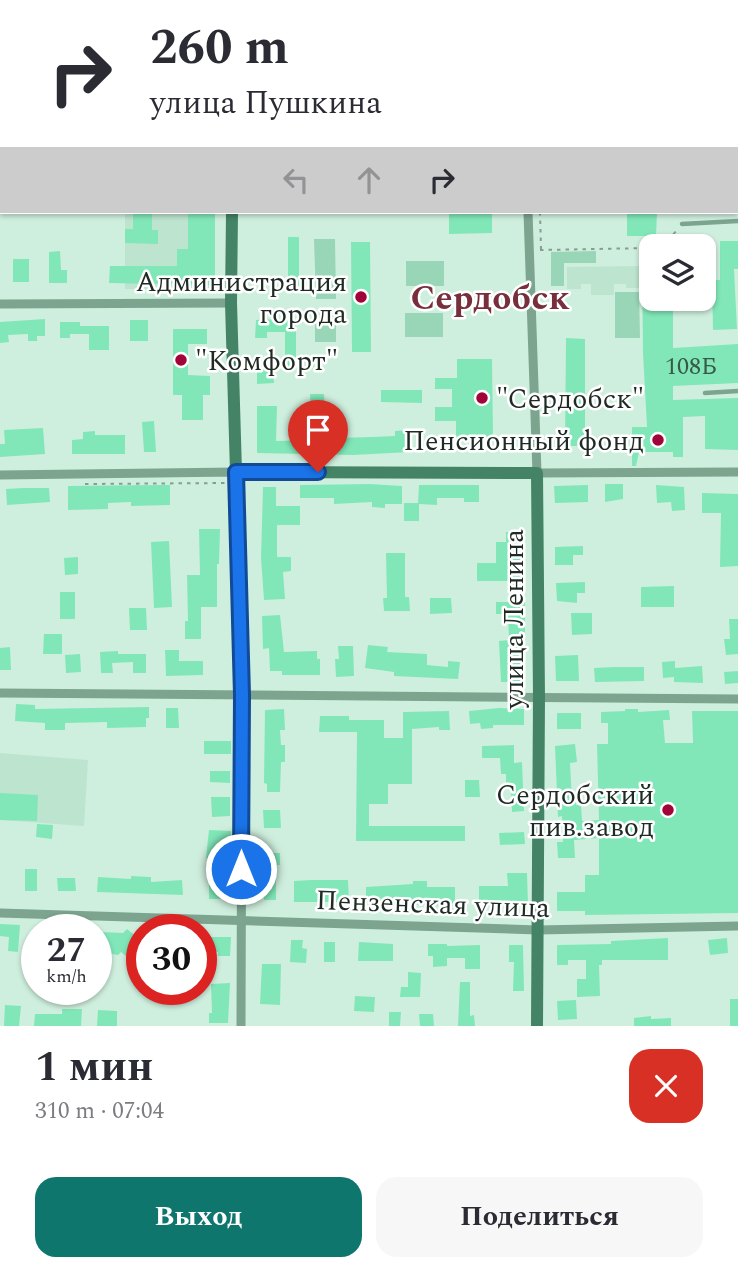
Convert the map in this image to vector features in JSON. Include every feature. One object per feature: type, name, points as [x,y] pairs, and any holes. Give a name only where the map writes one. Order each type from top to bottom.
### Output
[{"type":"street","points":[[232,214],[231,303],[242,695],[241,1026]]},
{"type":"street","name":"улица Ленина","points":[[528,214],[537,473],[537,1026]]},
{"type":"street","points":[[0,304],[231,303]]},
{"type":"street","points":[[0,475],[237,478],[738,472]]},
{"type":"street","points":[[0,693],[738,699]]},
{"type":"street","name":"Пензенская улица","points":[[0,913],[538,930],[738,926]]},
{"type":"lane","points":[[682,225],[738,221]]},
{"type":"lane","points":[[705,393],[738,391]]},
{"type":"path","points":[[540,214],[541,250],[639,248]]},
{"type":"path","points":[[674,234],[682,225]]},
{"type":"path","points":[[84,484],[237,478]]},
{"type":"shaded area","points":[[125,214],[215,214],[215,285],[220,291],[125,289]]},
{"type":"shaded area","points":[[314,239],[335,239],[336,299],[316,299]]},
{"type":"shaded area","points":[[596,251],[596,263],[564,263],[564,286],[551,286],[551,252]]},
{"type":"shaded area","points":[[406,261],[444,261],[444,286],[406,286]]},
{"type":"shaded area","points":[[639,266],[639,288],[614,284],[614,295],[591,295],[591,284],[581,284],[581,289],[567,289],[567,267]]},
{"type":"shaded area","points":[[615,292],[639,292],[640,338],[615,338]]},
{"type":"shaded area","points":[[315,311],[336,311],[336,342],[315,342]]},
{"type":"shaded area","points":[[405,313],[443,313],[443,337],[405,337]]},
{"type":"shaded area","points":[[0,753],[88,760],[84,826],[0,820]]},
{"type":"building","points":[[133,214],[152,214],[152,230],[158,230],[158,244],[125,243],[125,229],[133,229]]},
{"type":"building","points":[[188,214],[215,214],[215,285],[109,283],[110,266],[177,266],[177,249],[188,249]]},
{"type":"building","points":[[449,214],[492,214],[492,233],[449,234]]},
{"type":"building","points":[[627,214],[657,214],[656,234],[627,236]]},
{"type":"building","points":[[288,237],[299,237],[299,286],[288,286]]},
{"type":"building","points":[[720,241],[738,241],[738,269],[734,269],[737,329],[713,330],[716,280],[720,280]]},
{"type":"building","name":"Администрация города","points":[[351,242],[370,242],[371,352],[352,352]]},
{"type":"building","points":[[60,251],[61,270],[67,270],[67,283],[49,283],[49,252]]},
{"type":"building","points":[[13,259],[29,259],[29,282],[13,282]]},
{"type":"building","points":[[643,311],[673,311],[673,348],[738,344],[738,383],[673,386],[673,400],[738,398],[738,450],[705,449],[705,416],[683,417],[683,457],[673,457],[673,452],[639,452],[636,466],[632,466],[632,427],[647,427]]},
{"type":"building","points":[[45,319],[45,336],[37,336],[37,341],[28,341],[28,334],[8,335],[9,342],[0,343],[0,322]]},
{"type":"building","points":[[296,319],[296,368],[285,367],[285,332],[267,332],[267,338],[255,338],[256,320]]},
{"type":"building","points":[[130,320],[148,320],[148,341],[130,341]]},
{"type":"building","points":[[60,322],[80,322],[80,326],[109,326],[109,350],[89,350],[89,334],[70,334],[70,338],[60,338]]},
{"type":"building","name":"\"Комфорт\"","points":[[173,329],[207,329],[207,344],[188,344],[188,375],[210,376],[210,395],[203,395],[203,420],[182,420],[182,395],[173,395]]},
{"type":"building","points":[[566,338],[585,339],[585,446],[565,446]]},
{"type":"building","points":[[457,359],[492,359],[493,438],[456,438],[456,421],[435,421],[435,407],[452,407],[452,389],[435,389],[435,378],[457,378]]},
{"type":"building","points":[[273,363],[274,383],[257,384],[257,364]]},
{"type":"building","points":[[381,390],[422,390],[422,403],[381,402]]},
{"type":"building","points":[[310,394],[324,394],[326,433],[336,433],[336,438],[372,437],[395,436],[395,431],[409,430],[410,452],[353,455],[257,453],[257,406],[277,406],[276,441],[312,440]]},
{"type":"building","points":[[154,421],[156,452],[144,452],[142,422]]},
{"type":"building","points":[[43,428],[45,454],[0,457],[0,444],[5,444],[4,430]]},
{"type":"building","points":[[95,431],[95,435],[125,435],[125,454],[72,454],[72,440],[83,439],[83,432]]},
{"type":"building","points":[[605,484],[623,484],[623,499],[605,502]]},
{"type":"building","points":[[170,485],[170,505],[131,506],[131,502],[108,503],[108,509],[68,510],[68,486]]},
{"type":"building","points":[[300,485],[402,486],[402,504],[385,504],[385,508],[372,507],[372,502],[334,504],[334,498],[300,498]]},
{"type":"building","points":[[419,485],[479,485],[479,502],[464,502],[464,498],[437,498],[437,505],[419,504],[419,521],[404,521],[404,503],[418,503]]},
{"type":"building","points":[[588,485],[588,502],[555,503],[554,486]]},
{"type":"building","points":[[656,485],[684,487],[685,510],[672,511],[671,502],[657,503]]},
{"type":"building","points":[[263,487],[276,487],[276,506],[300,506],[300,525],[277,525],[277,557],[291,557],[291,571],[283,572],[285,599],[264,600],[261,558]]},
{"type":"building","points":[[49,488],[50,502],[7,505],[6,489]]},
{"type":"building","points":[[702,493],[738,494],[738,566],[720,567],[721,513],[702,513]]},
{"type":"building","points":[[199,529],[220,529],[217,607],[201,607],[201,639],[185,639],[185,621],[188,621],[187,575],[200,575]]},
{"type":"building","points":[[506,532],[522,532],[523,585],[508,585],[508,581],[477,581],[477,563],[496,563],[496,542],[506,542]]},
{"type":"building","points":[[169,541],[172,607],[154,608],[151,542]]},
{"type":"building","points":[[583,546],[583,555],[573,555],[573,565],[555,565],[555,547]]},
{"type":"building","points":[[386,553],[405,553],[405,597],[409,597],[410,611],[384,611],[383,598],[387,598]]},
{"type":"building","points":[[78,557],[78,574],[65,575],[64,558]]},
{"type":"building","points":[[585,582],[585,593],[577,593],[577,603],[557,601],[556,583]]},
{"type":"building","points":[[674,586],[674,607],[641,607],[641,587]]},
{"type":"building","points":[[60,592],[75,592],[75,619],[60,619]]},
{"type":"building","points":[[430,598],[451,598],[452,613],[430,614]]},
{"type":"building","points":[[496,602],[525,602],[522,682],[501,682],[499,641],[509,640],[508,614],[496,614]]},
{"type":"building","points":[[129,608],[146,608],[147,630],[130,630]]},
{"type":"building","points":[[571,613],[592,613],[592,634],[572,635]]},
{"type":"building","points":[[280,615],[284,652],[317,651],[320,675],[282,675],[282,671],[270,671],[269,648],[263,649],[262,616]]},
{"type":"building","points":[[729,619],[738,619],[738,654],[726,655],[724,639],[730,639]]},
{"type":"building","points":[[44,634],[62,634],[62,654],[43,654]]},
{"type":"building","points":[[368,645],[388,647],[387,652],[427,654],[427,665],[448,667],[448,661],[460,662],[458,679],[394,676],[394,672],[365,668]]},
{"type":"building","points":[[338,646],[353,646],[354,676],[336,677],[335,659],[339,659]]},
{"type":"building","points":[[10,647],[11,670],[0,670],[0,648]]},
{"type":"building","points":[[165,650],[179,650],[179,661],[203,661],[203,675],[166,676]]},
{"type":"building","points":[[118,651],[118,654],[146,654],[146,673],[133,673],[133,662],[112,663],[113,673],[101,673],[100,652]]},
{"type":"building","points":[[80,654],[81,672],[66,673],[65,655]]},
{"type":"building","points":[[578,655],[579,681],[556,681],[555,656]]},
{"type":"building","points":[[675,661],[675,668],[702,666],[703,683],[674,682],[674,677],[663,678],[662,662]]},
{"type":"building","points":[[644,667],[644,681],[595,682],[594,668]]},
{"type":"building","points":[[738,671],[738,683],[725,684],[724,672]]},
{"type":"building","points":[[16,704],[35,705],[35,709],[149,707],[149,718],[146,718],[146,727],[107,728],[107,722],[65,723],[65,730],[45,730],[45,723],[15,721]]},
{"type":"building","points":[[166,708],[178,708],[179,728],[166,728]]},
{"type":"building","points":[[284,709],[285,730],[280,730],[281,745],[285,745],[285,762],[281,762],[280,792],[267,792],[267,784],[264,783],[265,710]]},
{"type":"building","points":[[524,709],[524,725],[493,725],[493,728],[481,729],[480,723],[470,724],[469,711]]},
{"type":"building","name":"Сердобский пив.завод","points":[[638,709],[638,712],[669,710],[670,720],[663,720],[665,743],[693,743],[692,711],[738,711],[738,913],[585,915],[585,911],[557,911],[557,892],[585,892],[585,875],[599,875],[599,838],[574,840],[575,858],[558,858],[557,842],[563,842],[562,816],[558,817],[555,746],[575,744],[577,762],[570,763],[572,801],[581,805],[582,821],[599,820],[597,744],[608,744],[608,723],[601,723],[601,712]]},
{"type":"building","points":[[449,711],[450,730],[439,730],[439,727],[412,729],[412,784],[388,784],[388,804],[369,804],[369,826],[465,826],[465,841],[356,841],[357,732],[319,732],[320,716],[349,716],[349,720],[384,720],[384,738],[403,738],[403,712]]},
{"type":"building","points":[[557,713],[581,713],[581,729],[557,729]]},
{"type":"building","points":[[204,741],[231,741],[231,754],[204,754]]},
{"type":"building","points":[[514,745],[514,763],[522,762],[524,811],[512,812],[511,788],[506,788],[506,774],[501,774],[500,758],[482,758],[482,746]]},
{"type":"building","points":[[210,771],[230,771],[230,783],[210,782]]},
{"type":"building","points":[[465,780],[479,780],[480,797],[465,797]]},
{"type":"building","points":[[0,793],[38,795],[37,821],[0,820]]},
{"type":"building","points":[[211,797],[230,797],[230,816],[212,817]]},
{"type":"building","points":[[263,810],[280,810],[281,828],[264,828]]},
{"type":"building","points":[[37,824],[53,825],[52,839],[36,837]]},
{"type":"building","points":[[209,830],[231,831],[230,859],[206,858]]},
{"type":"building","points":[[524,832],[525,844],[500,845],[499,833]]},
{"type":"building","points":[[263,853],[280,853],[280,865],[276,865],[276,900],[264,900]]},
{"type":"building","points":[[25,869],[37,869],[37,891],[25,891]]},
{"type":"building","points":[[507,873],[527,873],[528,905],[479,906],[479,886],[508,886]]},
{"type":"building","points":[[131,876],[151,877],[151,882],[182,880],[183,895],[97,892],[98,877],[131,879]]},
{"type":"building","points":[[57,878],[75,878],[76,891],[58,891]]},
{"type":"building","points":[[348,880],[349,902],[294,902],[294,881]]},
{"type":"building","points":[[413,881],[427,881],[427,887],[455,887],[455,906],[366,903],[366,887],[413,884]]},
{"type":"building","points":[[209,882],[229,882],[229,899],[209,899]]},
{"type":"building","points":[[0,924],[20,925],[18,952],[8,951],[9,937],[0,936]]},
{"type":"building","points":[[126,930],[126,956],[121,952],[118,955],[112,954],[112,932],[123,933]]},
{"type":"building","points":[[217,937],[231,937],[230,956],[218,956]]},
{"type":"building","points":[[668,938],[668,960],[602,960],[602,965],[599,965],[600,996],[577,997],[577,979],[586,979],[586,960],[568,960],[568,965],[557,965],[557,945],[611,944],[611,941]]},
{"type":"building","points":[[727,938],[728,953],[710,955],[708,940]]},
{"type":"building","points":[[291,940],[303,940],[302,948],[307,949],[306,963],[290,962]]},
{"type":"building","points":[[324,942],[335,942],[335,962],[324,962]]},
{"type":"building","points":[[359,942],[393,944],[393,961],[358,961]]},
{"type":"building","points":[[428,944],[480,945],[480,969],[465,969],[465,958],[447,958],[447,966],[433,967],[433,956],[428,956]]},
{"type":"building","points":[[509,945],[523,945],[524,991],[513,991],[514,962],[509,962]]},
{"type":"building","points":[[262,964],[281,964],[280,1005],[260,1004]]},
{"type":"building","points":[[408,972],[421,973],[420,997],[400,997],[401,987],[408,987]]},
{"type":"building","points":[[460,982],[470,982],[470,1016],[474,1015],[475,1026],[458,1026]]},
{"type":"building","points":[[230,983],[228,1023],[209,1023],[212,1005],[217,1005],[217,984]]},
{"type":"building","points":[[355,996],[375,997],[374,1012],[354,1011]]},
{"type":"building","points":[[730,999],[738,999],[738,1026],[730,1026]]},
{"type":"building","points":[[576,1000],[577,1019],[558,1020],[557,1001]]},
{"type":"building","points":[[5,1005],[21,1006],[19,1026],[4,1026]]},
{"type":"building","points":[[62,1009],[82,1009],[81,1026],[34,1026],[35,1014],[62,1014]]},
{"type":"building","points":[[98,1010],[117,1011],[117,1026],[97,1026]]},
{"type":"building","points":[[389,1012],[401,1012],[400,1026],[389,1026]]},
{"type":"building","points":[[419,1014],[433,1014],[434,1026],[420,1026]]},
{"type":"building","points":[[651,1016],[651,1019],[671,1018],[671,1026],[634,1026],[634,1018]]},
{"type":"place","name":"Администрация города","points":[[361,297]]},
{"type":"place","name":"\"Комфорт\"","points":[[181,360]]},
{"type":"place","name":"\"Сердобск\"","points":[[482,398]]},
{"type":"place","name":"Пенсионный фонд","points":[[658,440]]},
{"type":"place","name":"Сердобский пив.завод","points":[[668,810]]},
{"type":"district","name":"Сердобск","points":[[490,297]]},
{"type":"route","points":[[241,869],[242,695],[236,472],[318,472]]}]
